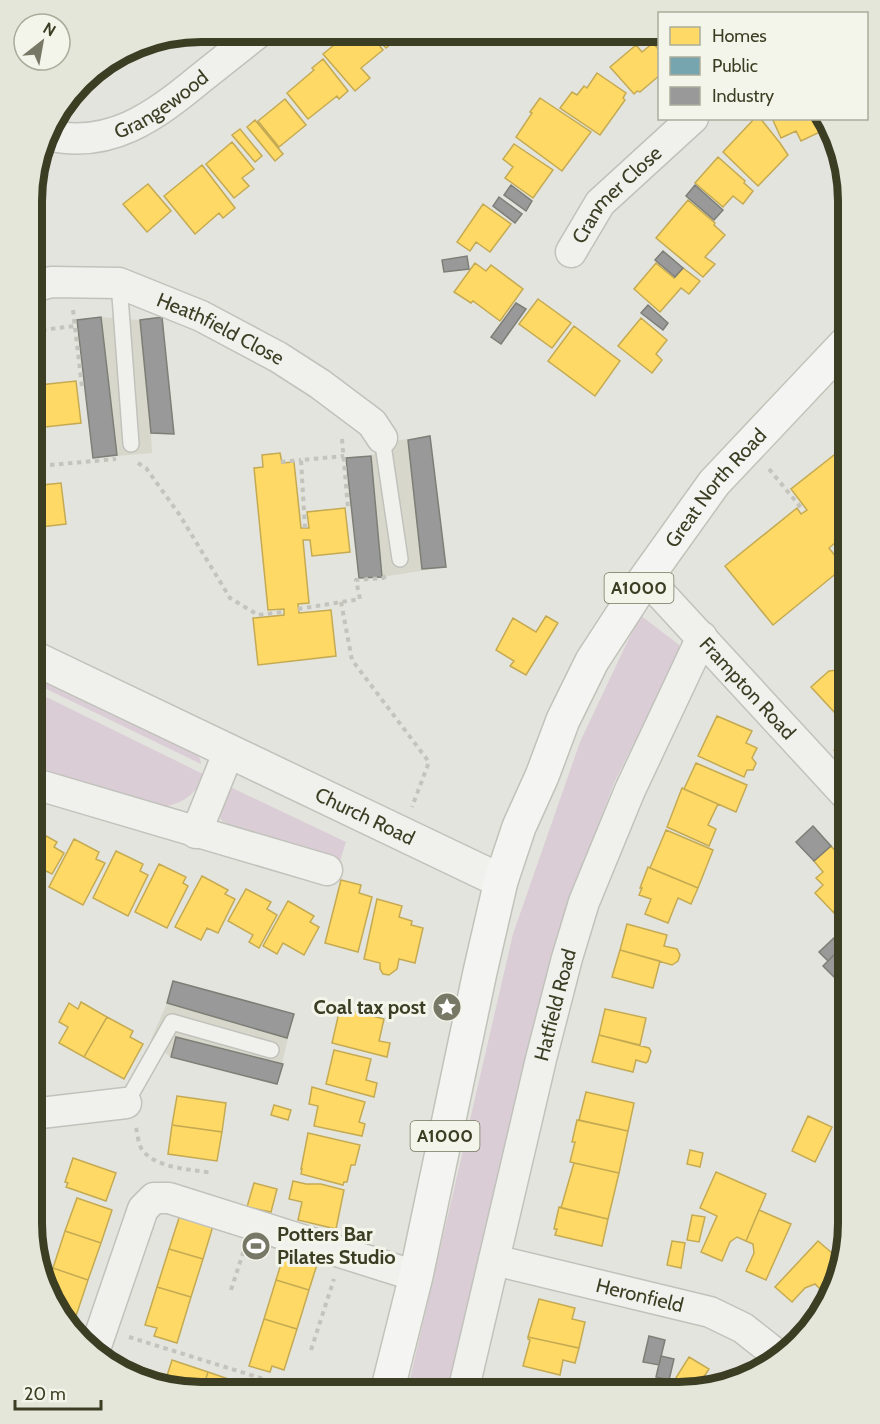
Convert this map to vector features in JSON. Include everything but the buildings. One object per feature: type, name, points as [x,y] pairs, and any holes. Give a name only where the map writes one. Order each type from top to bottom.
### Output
[{"type":"main road","name":"Great North Road","points":[[501,881],[519,827],[542,776],[563,720],[592,661],[646,578],[714,483],[838,352]]},
{"type":"main road","name":"A1000","points":[[390,1382],[416,1276],[501,881]]},
{"type":"street","name":"Grangewood","points":[[56,136],[82,138],[111,134],[135,125],[158,112],[246,42]]},
{"type":"street","name":"Cranmer Close","points":[[572,252],[600,203],[691,120]]},
{"type":"street","name":"Heathfield Close","points":[[42,284],[51,282],[119,283],[201,316],[278,357],[372,423],[382,438]]},
{"type":"street","name":"Frampton Road","points":[[646,578],[838,786]]},
{"type":"street","name":"Hatfield Road","points":[[466,1382],[541,1059],[584,902],[630,790],[702,637]]},
{"type":"street","name":"Church Road","points":[[42,662],[501,881]]},
{"type":"street","points":[[196,833],[229,751]]},
{"type":"street","points":[[42,786],[327,870]]},
{"type":"street","points":[[42,1113],[126,1103]]},
{"type":"street","points":[[98,1341],[143,1209],[154,1198],[169,1198],[416,1276]]},
{"type":"street","name":"Heronfield","points":[[494,1260],[710,1312],[743,1328],[773,1351]]},
{"type":"lane","points":[[119,283],[130,451]]},
{"type":"lane","points":[[382,438],[400,559]]},
{"type":"lane","points":[[126,1103],[172,1022],[271,1050]]},
{"type":"path","points":[[70,282],[82,387]]},
{"type":"path","points":[[42,330],[75,326]]},
{"type":"path","points":[[340,399],[348,508]]},
{"type":"path","points":[[750,446],[803,510]]},
{"type":"path","points":[[50,465],[130,451],[146,468],[179,514],[230,598],[258,615],[284,612]]},
{"type":"path","points":[[281,462],[344,456]]},
{"type":"path","points":[[301,460],[305,528]]},
{"type":"path","points":[[298,609],[360,598],[356,580],[384,578],[400,559]]},
{"type":"path","points":[[341,602],[352,660],[429,762],[412,808]]},
{"type":"path","points":[[126,1103],[139,1115],[136,1128],[142,1150],[169,1165],[212,1173]]},
{"type":"path","points":[[231,1290],[254,1224]]},
{"type":"path","points":[[311,1350],[343,1252]]},
{"type":"path","points":[[98,1341],[265,1382]]},
{"type":"shaded area","points":[[101,317],[140,320],[162,317],[174,434],[151,434],[152,453],[93,458],[77,320]]},
{"type":"shaded area","points":[[430,436],[446,567],[382,577],[346,458],[371,456],[393,441]]},
{"type":"shaded area","points":[[640,615],[682,647],[614,783],[558,932],[450,1382],[409,1382],[513,934],[580,742]]},
{"type":"shaded area","points":[[42,678],[191,751],[200,758],[201,764],[42,687]]},
{"type":"shaded area","points":[[42,695],[203,774],[194,792],[178,803],[164,807],[42,772]]},
{"type":"shaded area","points":[[226,785],[346,842],[339,864],[222,821],[217,812]]},
{"type":"shaded area","points":[[173,981],[294,1014],[277,1084],[171,1057],[150,1042],[167,1003]]},
{"type":"place","name":"Coal tax post","points":[[447,1007]]},
{"type":"place","name":"Potters Bar Pilates Studio","points":[[256,1246]]}]
